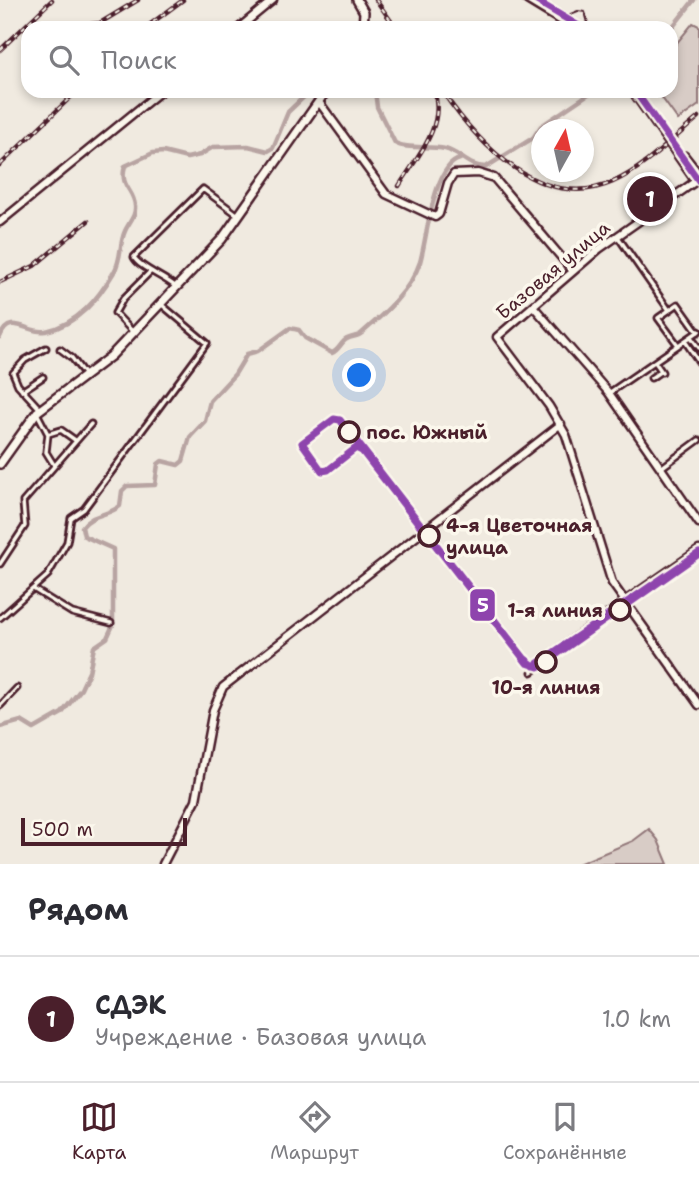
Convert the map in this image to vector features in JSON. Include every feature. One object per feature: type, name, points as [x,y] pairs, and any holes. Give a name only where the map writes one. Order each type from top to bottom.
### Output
[{"type":"main road","points":[[357,0],[363,12],[363,21]]},
{"type":"main road","points":[[528,0],[562,21]]},
{"type":"main road","points":[[0,464],[38,411],[134,333],[239,216],[322,98]]},
{"type":"main road","points":[[640,98],[698,180]]},
{"type":"street","points":[[248,21],[273,0]]},
{"type":"street","points":[[0,222],[152,98]]},
{"type":"street","points":[[319,102],[386,194],[428,215],[439,214],[448,183],[454,174],[486,174],[494,178],[572,270]]},
{"type":"street","name":"Базовая улица","points":[[561,424],[497,337],[572,270],[698,180]]},
{"type":"street","points":[[176,287],[136,262],[134,257],[203,189],[239,216]]},
{"type":"street","points":[[617,236],[668,310]]},
{"type":"street","points":[[134,333],[115,313],[123,299],[151,271]]},
{"type":"street","points":[[0,618],[35,590],[63,551],[71,518],[84,509],[207,343],[161,304]]},
{"type":"street","points":[[609,393],[699,332],[678,304],[658,318],[678,345]]},
{"type":"street","points":[[533,306],[609,393],[699,523]]},
{"type":"street","points":[[691,337],[699,348]]},
{"type":"street","points":[[685,341],[699,362]]},
{"type":"street","points":[[46,348],[25,360],[13,373],[14,380],[38,411],[48,434],[46,452],[54,465]]},
{"type":"street","points":[[60,349],[85,375]]},
{"type":"street","points":[[651,378],[662,371],[655,362]]},
{"type":"street","points":[[22,391],[43,377]]},
{"type":"street","points":[[0,564],[25,526],[23,502],[91,424]]},
{"type":"street","points":[[163,864],[196,800],[213,710],[223,687],[561,424],[608,571],[627,603],[699,705]]},
{"type":"street","points":[[48,434],[61,430],[75,440]]},
{"type":"street","points":[[661,468],[699,440]]},
{"type":"street","points":[[532,672],[699,550]]},
{"type":"street","points":[[550,654],[699,555]]},
{"type":"street","points":[[35,590],[72,613],[111,624]]},
{"type":"street","points":[[0,706],[16,688]]},
{"type":"shaded area","points":[[693,23],[699,26],[699,105],[678,120],[662,98],[678,98],[678,41]]},
{"type":"shaded area","points":[[649,829],[658,840],[668,864],[578,864],[633,841]]},
{"type":"waterway","points":[[677,21],[694,0]]},
{"type":"waterway","points":[[0,337],[4,329],[14,325],[40,331],[57,328],[86,309],[101,292],[117,267],[123,236],[134,213],[134,200],[124,179],[125,166],[153,153],[163,152],[187,158],[200,155],[213,147],[248,146],[268,151],[273,148],[288,112],[303,98]]},
{"type":"waterway","points":[[376,98],[377,107],[395,143],[445,149],[474,165],[486,167],[533,138],[541,126],[583,98]]},
{"type":"waterway","points":[[0,727],[21,721],[34,729],[62,713],[81,689],[89,672],[94,647],[107,638],[113,625],[113,549],[84,536],[82,527],[90,520],[120,506],[122,491],[127,486],[155,485],[158,464],[162,461],[178,465],[183,461],[190,437],[205,421],[210,401],[235,374],[247,354],[258,351],[290,328],[299,330],[305,338],[332,353],[345,340],[360,334],[388,310],[416,272],[437,188],[443,174],[451,164],[460,159]]},
{"type":"tram line","points":[[563,17],[578,11],[585,12],[587,21]]},
{"type":"railway","points":[[30,21],[52,0]]},
{"type":"railway","points":[[103,21],[138,0]]},
{"type":"railway","points":[[154,21],[183,0]]},
{"type":"railway","points":[[376,0],[391,21]]},
{"type":"railway","points":[[0,50],[21,30]]},
{"type":"railway","points":[[0,165],[70,98]]},
{"type":"railway","points":[[399,186],[433,129],[436,98]]},
{"type":"railway","points":[[447,98],[493,151],[538,181],[562,188],[587,189],[625,176],[699,117]]},
{"type":"railway","points":[[0,282],[34,266],[88,221]]},
{"type":"transit line","name":"5","points":[[535,0],[570,21]]},
{"type":"transit line","name":"5","points":[[640,98],[699,181]]},
{"type":"transit line","name":"5","points":[[699,553],[534,666],[524,658],[340,420],[334,419],[302,443],[322,471],[328,470],[356,448],[362,451],[527,663],[539,667],[699,554]]},
{"type":"place","name":"СДЭК","points":[[650,199]]},
{"type":"place","name":"пос. Южный","points":[[349,432]]},
{"type":"place","name":"4-я Цветочная улица","points":[[429,536]]},
{"type":"place","name":"1-я линия","points":[[620,610]]},
{"type":"place","name":"10-я линия","points":[[546,662]]}]
